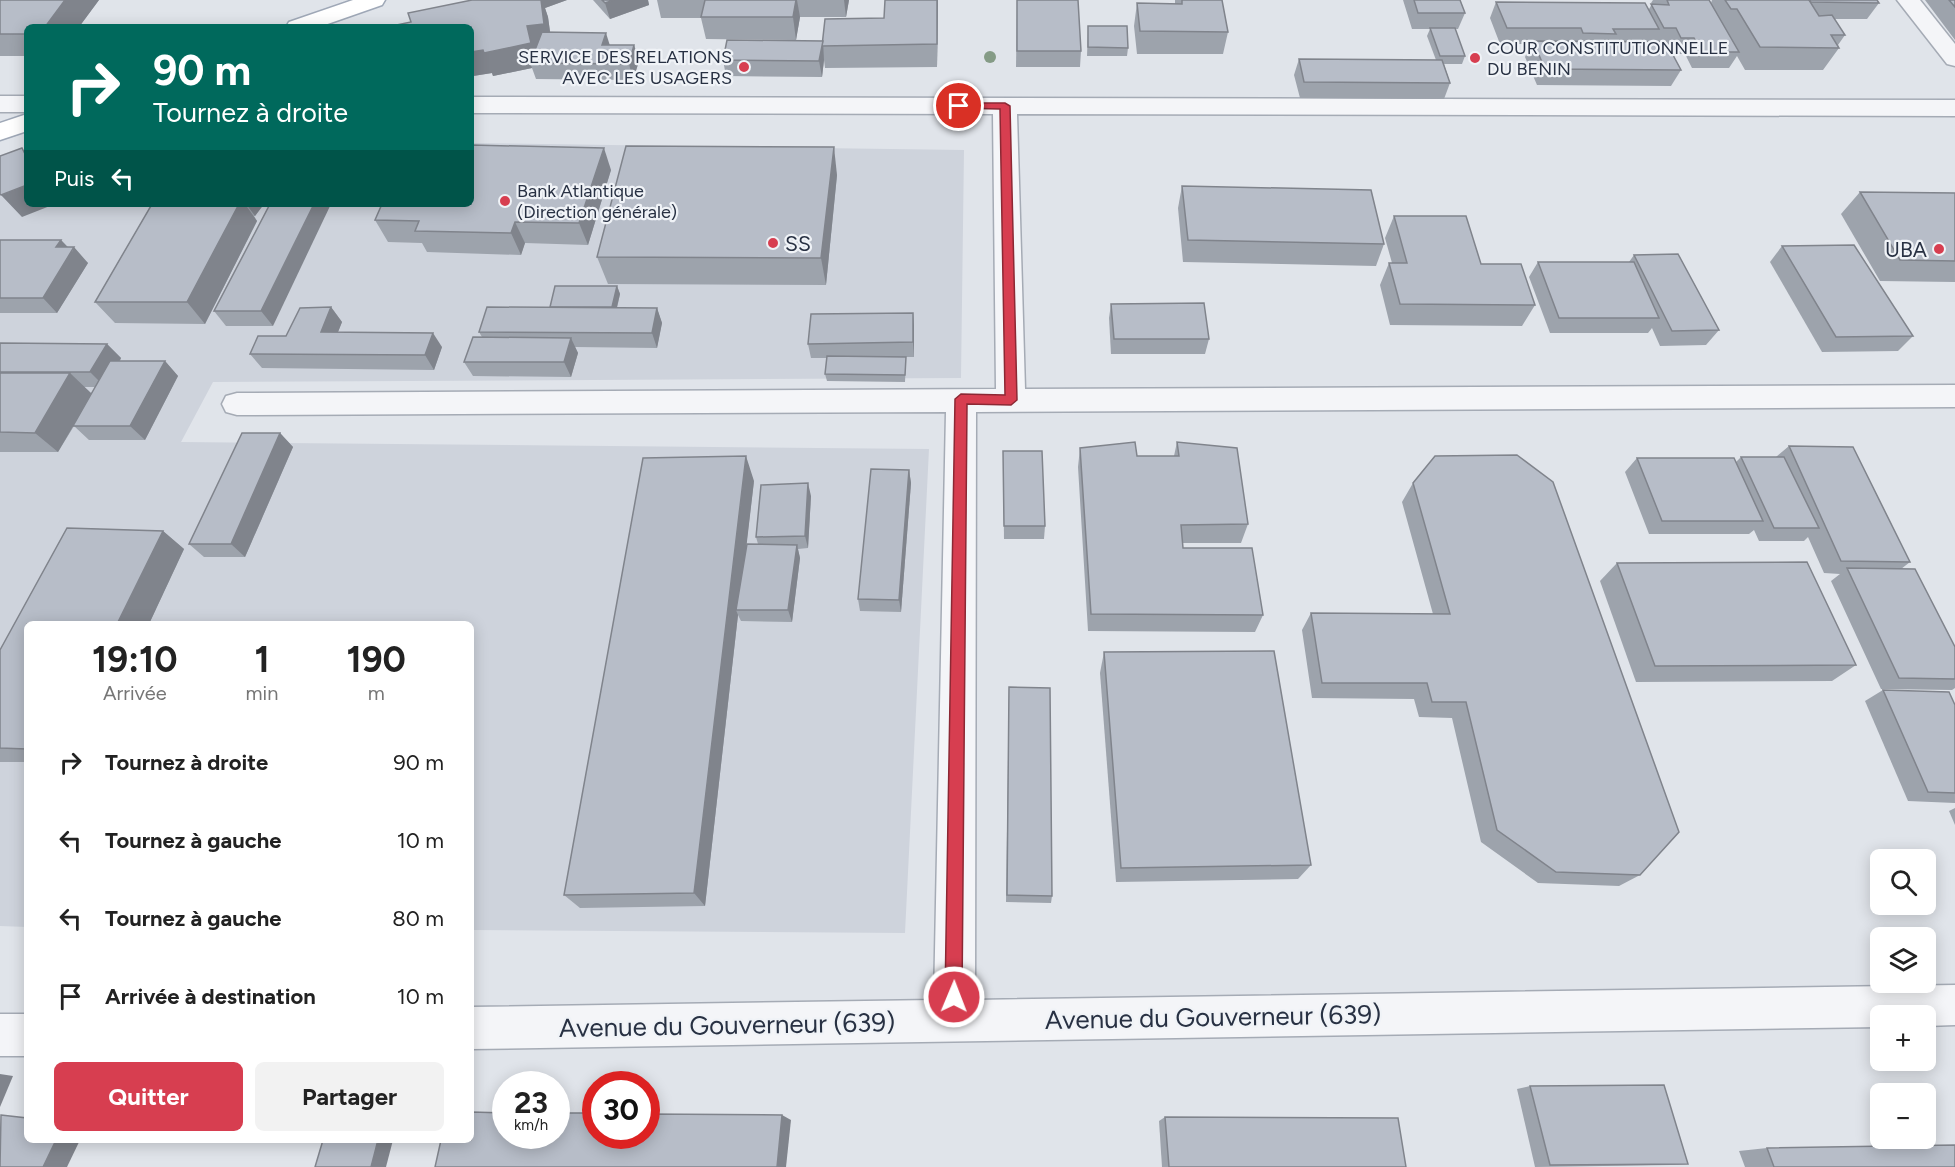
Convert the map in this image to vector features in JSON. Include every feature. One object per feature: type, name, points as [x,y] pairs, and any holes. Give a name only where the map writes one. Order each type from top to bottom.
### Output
[{"type":"main road","points":[[306,24],[374,0]]},
{"type":"main road","points":[[0,132],[24,123]]},
{"type":"street","points":[[1908,0],[1955,59]]},
{"type":"street","points":[[0,104],[24,104]]},
{"type":"street","points":[[474,105],[1955,108]]},
{"type":"street","points":[[1005,106],[1011,400]]},
{"type":"street","points":[[237,404],[1955,396]]},
{"type":"street","points":[[954,1021],[961,399]]},
{"type":"street","name":"Avenue du Gouverneur (639)","points":[[474,1028],[1955,1005]]},
{"type":"street","points":[[0,1035],[24,1035]]},
{"type":"shaded area","points":[[474,143],[964,150],[961,378],[213,382],[181,442],[929,449],[905,933],[474,930],[474,621],[24,621],[24,927],[0,926],[0,172],[24,200],[24,207],[474,207]]},
{"type":"building","points":[[0,0],[65,0],[47,24],[24,24],[24,34],[0,34]]},
{"type":"building","points":[[472,0],[541,0],[544,24],[527,26],[531,43],[484,53],[483,50],[474,52],[474,24],[401,24],[411,22],[408,13]]},
{"type":"building","points":[[705,0],[796,0],[793,17],[701,17]]},
{"type":"building","points":[[885,0],[937,0],[937,44],[822,46],[825,19],[884,18]]},
{"type":"building","points":[[1017,0],[1078,0],[1081,51],[1017,51]]},
{"type":"building","points":[[1182,0],[1222,0],[1228,32],[1140,31],[1137,3],[1182,4]]},
{"type":"building","points":[[1414,0],[1460,0],[1465,13],[1418,13]]},
{"type":"building","points":[[1667,0],[1709,0],[1739,52],[1702,52],[1694,38],[1681,38],[1676,28],[1664,28],[1651,4],[1669,5]]},
{"type":"building","points":[[1725,0],[1809,0],[1819,16],[1832,15],[1845,35],[1831,35],[1839,48],[1760,47],[1737,9],[1731,9]]},
{"type":"building","points":[[1809,0],[1877,0],[1879,3],[1811,2]]},
{"type":"building","points":[[1496,2],[1645,3],[1659,29],[1613,29],[1616,34],[1583,33],[1581,28],[1507,28]]},
{"type":"building","points":[[1088,26],[1127,26],[1128,48],[1088,47]]},
{"type":"building","points":[[1430,28],[1455,28],[1465,56],[1440,56]]},
{"type":"building","points":[[542,32],[606,33],[602,45],[634,45],[629,64],[530,63]]},
{"type":"building","points":[[727,40],[823,41],[819,61],[723,60]]},
{"type":"building","points":[[1533,41],[1666,42],[1681,70],[1545,69]]},
{"type":"building","points":[[1299,59],[1442,60],[1450,83],[1304,82]]},
{"type":"building","points":[[474,145],[604,148],[579,223],[515,222],[511,233],[415,231],[419,221],[375,220],[381,207],[474,207]]},
{"type":"building","points":[[626,146],[834,147],[821,258],[597,257]]},
{"type":"building","points":[[22,148],[24,152],[24,186],[1,195],[0,194],[0,156]]},
{"type":"building","points":[[1182,186],[1371,190],[1384,244],[1188,240]]},
{"type":"building","points":[[1860,192],[1955,193],[1955,261],[1900,260]]},
{"type":"building","points":[[150,207],[237,207],[187,302],[95,302]]},
{"type":"building","points":[[268,207],[313,207],[261,311],[214,311]]},
{"type":"building","points":[[1394,216],[1466,216],[1481,264],[1521,264],[1535,305],[1400,304],[1389,263],[1407,263]]},
{"type":"building","points":[[0,240],[61,240],[56,247],[74,247],[43,298],[0,298]]},
{"type":"building","points":[[1854,245],[1913,336],[1836,337],[1782,246]]},
{"type":"building","points":[[1678,254],[1719,330],[1672,331],[1634,255]]},
{"type":"building","points":[[1538,262],[1634,262],[1659,318],[1559,318]]},
{"type":"building","points":[[555,286],[617,286],[612,307],[550,307]]},
{"type":"building","points":[[1204,303],[1209,339],[1114,339],[1111,304]]},
{"type":"building","points":[[331,307],[321,332],[433,333],[425,355],[250,354],[258,336],[286,336],[300,308]]},
{"type":"building","points":[[487,307],[657,308],[652,333],[479,332]]},
{"type":"building","points":[[913,313],[913,342],[808,344],[811,314]]},
{"type":"building","points":[[473,337],[571,338],[564,362],[464,362]]},
{"type":"building","points":[[0,343],[107,344],[90,372],[0,372]]},
{"type":"building","points":[[827,356],[906,357],[905,375],[825,374]]},
{"type":"building","points":[[110,361],[165,361],[130,426],[73,426]]},
{"type":"building","points":[[0,373],[70,373],[35,433],[0,432]]},
{"type":"building","points":[[242,433],[280,433],[231,544],[189,544]]},
{"type":"building","points":[[1135,442],[1137,456],[1179,456],[1177,442],[1237,448],[1248,524],[1181,525],[1183,548],[1252,548],[1263,615],[1091,614],[1080,448]]},
{"type":"building","points":[[1789,446],[1853,447],[1910,562],[1841,561]]},
{"type":"building","points":[[1003,451],[1042,451],[1045,526],[1004,526]]},
{"type":"building","points":[[1517,455],[1553,482],[1679,832],[1640,875],[1556,872],[1497,830],[1466,702],[1432,702],[1427,683],[1322,683],[1311,613],[1450,614],[1413,483],[1435,456]]},
{"type":"building","points":[[746,456],[694,893],[564,895],[643,458]]},
{"type":"building","points":[[1741,457],[1784,457],[1819,528],[1774,528]]},
{"type":"building","points":[[1637,458],[1734,458],[1763,521],[1662,521]]},
{"type":"building","points":[[871,469],[909,470],[899,600],[858,599]]},
{"type":"building","points":[[808,483],[805,536],[756,537],[761,485]]},
{"type":"building","points":[[67,528],[163,531],[118,621],[24,621],[24,749],[0,748],[0,650]]},
{"type":"building","points":[[747,544],[797,545],[788,610],[736,610]]},
{"type":"building","points":[[1807,562],[1856,665],[1655,666],[1617,563]]},
{"type":"building","points":[[1847,568],[1915,569],[1955,647],[1955,679],[1899,678]]},
{"type":"building","points":[[1274,651],[1311,865],[1121,868],[1104,652]]},
{"type":"building","points":[[1009,687],[1050,688],[1052,896],[1007,895]]},
{"type":"building","points":[[1883,690],[1949,692],[1955,705],[1955,793],[1928,792]]},
{"type":"building","points":[[1664,1085],[1688,1164],[1550,1165],[1530,1086]]},
{"type":"building","points":[[474,1112],[492,1113],[492,1149],[570,1149],[570,1113],[582,1113],[582,1149],[660,1149],[660,1114],[782,1115],[777,1167],[435,1167],[440,1143],[474,1143]]},
{"type":"building","points":[[1,1115],[24,1118],[24,1143],[55,1143],[43,1167],[0,1167]]},
{"type":"building","points":[[1165,1117],[1398,1118],[1406,1167],[1169,1167]]},
{"type":"building","points":[[322,1143],[377,1143],[371,1167],[315,1167]]},
{"type":"building","points":[[1936,1145],[1955,1145],[1955,1167],[1774,1167],[1767,1148],[1870,1146],[1870,1149],[1936,1149]]},
{"type":"place","name":"COUR CONSTITUTIONNELLE DU BENIN","points":[[1475,58]]},
{"type":"place","name":"SERVICE DES RELATIONS AVEC LES USAGERS","points":[[744,67]]},
{"type":"place","name":"Bank Atlantique (Direction générale)","points":[[505,201]]},
{"type":"place","name":"SS","points":[[773,243]]},
{"type":"place","name":"UBA","points":[[1939,249]]},
{"type":"route","points":[[954,997],[961,399],[1011,400],[1005,106],[959,106]]}]
